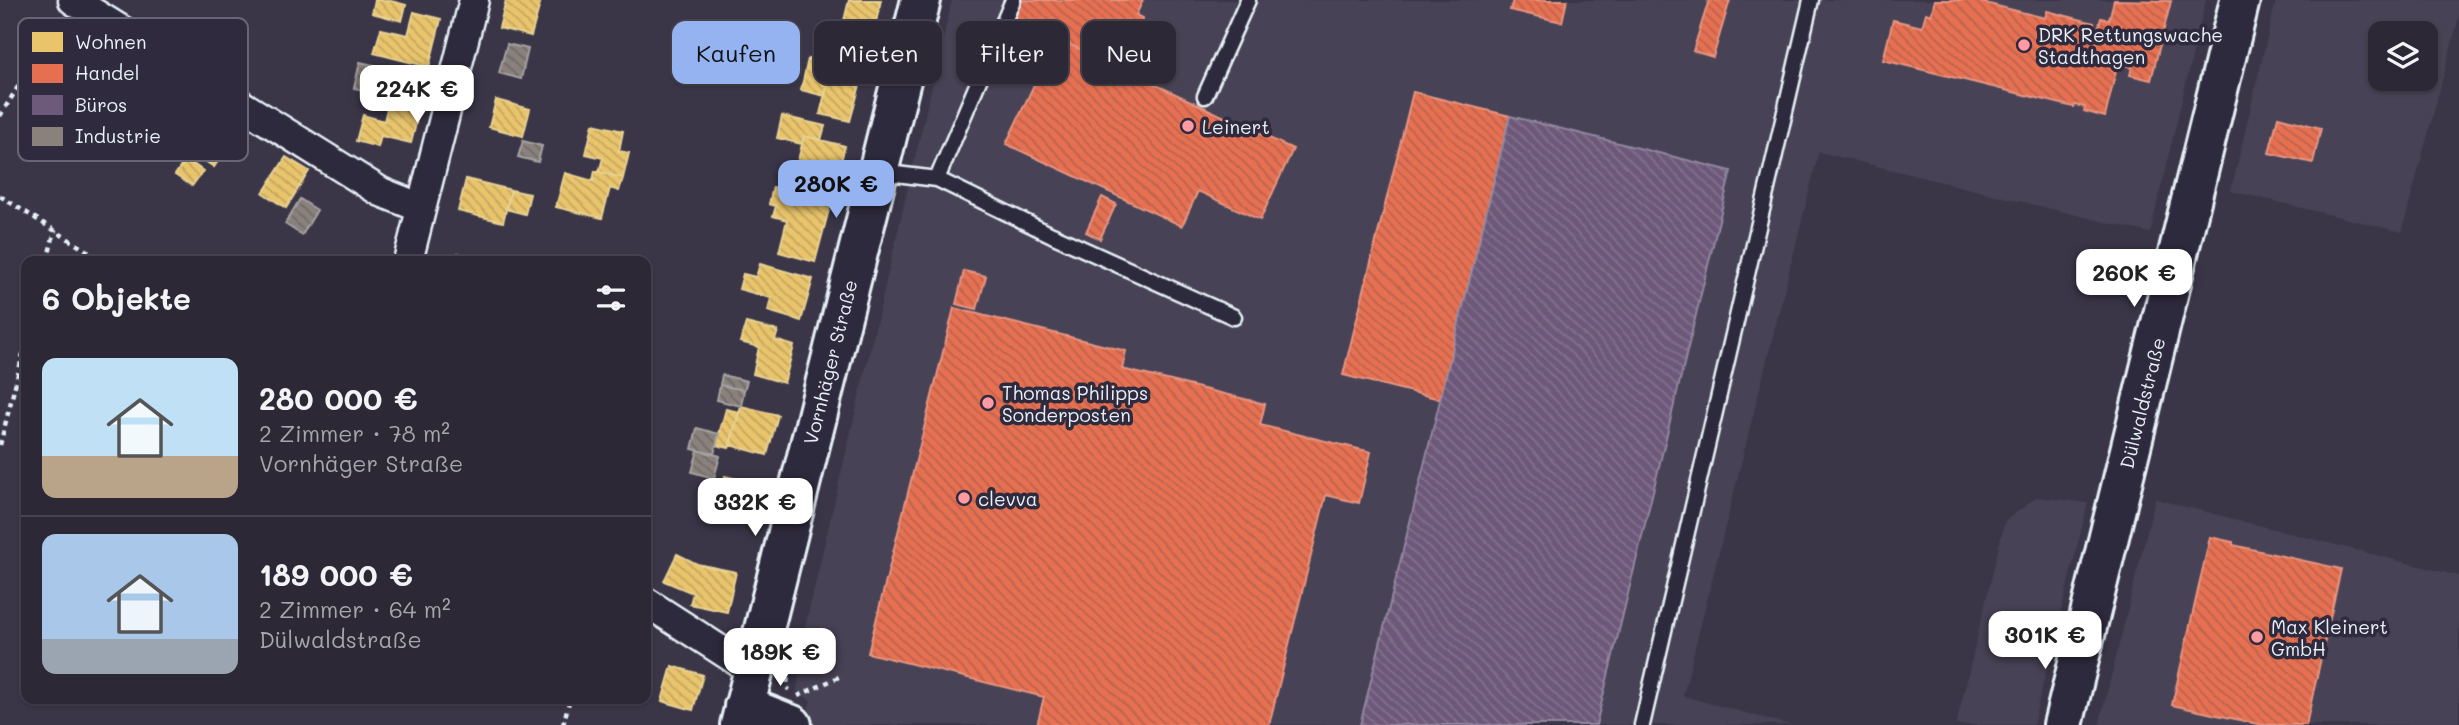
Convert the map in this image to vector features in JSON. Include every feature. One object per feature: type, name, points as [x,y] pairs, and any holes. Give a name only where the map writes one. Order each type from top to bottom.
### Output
[{"type":"street","points":[[409,256],[474,0]]},
{"type":"street","name":"Vornhäger Straße","points":[[746,701],[921,0]]},
{"type":"street","name":"Dülwaldstraße","points":[[2063,725],[2240,0]]},
{"type":"street","points":[[69,6],[89,18]]},
{"type":"street","points":[[248,113],[381,192],[421,208]]},
{"type":"street","points":[[651,607],[746,701],[793,711]]},
{"type":"lane","points":[[937,179],[1013,0]]},
{"type":"lane","points":[[1205,96],[1248,0]]},
{"type":"lane","points":[[1642,725],[1811,0]]},
{"type":"lane","points":[[879,172],[937,179],[1052,235],[1234,317]]},
{"type":"path","points":[[0,116],[18,87]]},
{"type":"path","points":[[0,195],[95,256]]},
{"type":"path","points":[[48,256],[55,230]]},
{"type":"path","points":[[0,445],[21,362]]},
{"type":"path","points":[[793,711],[844,675]]},
{"type":"path","points":[[563,725],[568,704]]},
{"type":"shaded area","points":[[952,0],[2206,0],[2150,233],[1819,152],[1683,696],[1790,725],[803,725],[811,701],[797,691],[802,640],[932,84],[942,84],[942,43]]},
{"type":"shaded area","points":[[2276,0],[2459,0],[2459,17],[2402,232],[2231,191]]},
{"type":"shaded area","points":[[2037,497],[2088,503],[2033,725],[1956,725],[2005,521]]},
{"type":"shaded area","points":[[2155,499],[2459,576],[2459,725],[2099,725]]},
{"type":"building: Wohnen","points":[[375,0],[406,5],[402,21],[372,13]]},
{"type":"building: Wohnen","points":[[506,0],[541,0],[531,36],[499,28]]},
{"type":"building: Wohnen","points":[[849,0],[881,0],[876,21],[844,21]]},
{"type":"building: Wohnen","points":[[414,12],[441,19],[429,67],[374,53],[381,29],[408,35]]},
{"type":"building: Wohnen","points":[[808,59],[814,61],[814,84],[828,84],[825,96],[801,90]]},
{"type":"building: Wohnen","points":[[827,84],[860,85],[850,121],[820,114]]},
{"type":"building: Wohnen","points":[[390,96],[421,104],[411,143],[381,136],[378,147],[356,141],[363,115],[384,121]]},
{"type":"building: Wohnen","points":[[496,100],[530,109],[523,136],[489,127]]},
{"type":"building: Wohnen","points":[[782,116],[825,126],[821,140],[804,136],[802,144],[777,138]]},
{"type":"building: Wohnen","points":[[593,124],[623,131],[619,151],[629,153],[623,178],[599,172],[603,158],[586,154]]},
{"type":"building: Wohnen","points":[[804,136],[845,146],[833,192],[793,181]]},
{"type":"building: Wohnen","points":[[286,157],[309,171],[286,208],[263,193]]},
{"type":"building: Wohnen","points":[[185,161],[203,171],[192,186],[175,175]]},
{"type":"building: Wohnen","points":[[205,161],[218,161],[214,167]]},
{"type":"building: Wohnen","points":[[595,171],[623,178],[619,191],[610,188],[602,218],[556,207],[565,173],[593,181]]},
{"type":"building: Wohnen","points":[[466,179],[511,190],[503,222],[458,211]]},
{"type":"building: Wohnen","points":[[773,187],[831,202],[815,262],[779,252],[787,220],[773,216],[776,206],[769,204]]},
{"type":"building: Wohnen","points":[[511,190],[530,194],[525,214],[506,209]]},
{"type":"building: Wohnen","points":[[760,264],[813,279],[801,321],[768,311],[771,298],[739,289],[743,274],[756,277]]},
{"type":"building: Wohnen","points":[[746,323],[778,331],[775,340],[794,346],[784,383],[753,374],[759,347],[740,342]]},
{"type":"building: Wohnen","points":[[741,406],[778,415],[767,455],[730,445]]},
{"type":"building: Wohnen","points":[[726,409],[739,412],[729,448],[716,445]]},
{"type":"building: Wohnen","points":[[725,476],[758,484],[753,505],[720,497]]},
{"type":"building: Wohnen","points":[[677,554],[697,564],[736,572],[727,612],[690,604],[693,593],[664,581]]},
{"type":"building: Wohnen","points":[[672,666],[703,675],[693,710],[662,701]]},
{"type":"building: Handel","points":[[1020,0],[1143,0],[1136,15],[1142,18],[1142,21],[1082,21],[1082,50],[1068,44],[1068,21],[1010,21]]},
{"type":"building: Handel","points":[[1513,0],[1567,0],[1562,22],[1510,10]]},
{"type":"building: Handel","points":[[1709,0],[1730,0],[1713,57],[1693,51]]},
{"type":"building: Handel","name":"DRK Rettungswache Stadthagen","points":[[1935,0],[1973,0],[2045,18],[2047,11],[2094,23],[2093,28],[2098,29],[2101,18],[2109,20],[2114,0],[2171,1],[2151,80],[2130,75],[2132,67],[2118,63],[2105,117],[2084,111],[2085,107],[2074,107],[1883,60],[1893,20],[1922,27],[1926,13],[1931,15]]},
{"type":"building: Handel","points":[[1068,44],[1082,50],[1082,84],[1154,84],[1293,149],[1260,220],[1198,191],[1182,226],[1006,144],[1034,84],[1068,84]]},
{"type":"building: Handel","points":[[1413,92],[1510,116],[1440,399],[1343,375]]},
{"type":"building: Handel","points":[[2278,117],[2321,128],[2313,163],[2269,153]]},
{"type":"building: Handel","points":[[1102,197],[1116,204],[1100,239],[1086,232]]},
{"type":"building: Handel","points":[[964,271],[986,276],[977,309],[956,304]]},
{"type":"building: Handel","points":[[954,308],[1126,351],[1122,369],[1265,404],[1260,425],[1371,452],[1359,503],[1326,495],[1269,725],[1037,725],[1044,697],[868,653]]},
{"type":"building: Handel","name":"Max Kleinert GmbH","points":[[2210,537],[2233,542],[2233,545],[2341,569],[2306,725],[2262,725],[2172,705]]},
{"type":"building: Büros","points":[[1510,116],[1731,171],[1596,725],[1360,725]]},
{"type":"building: Industrie","points":[[507,44],[528,49],[521,79],[499,73]]},
{"type":"building: Industrie","points":[[360,62],[387,68],[381,94],[354,88]]},
{"type":"building: Industrie","points":[[523,141],[542,146],[538,162],[518,157]]},
{"type":"building: Industrie","points":[[300,199],[317,210],[302,235],[285,224]]},
{"type":"building: Industrie","points":[[722,375],[747,381],[744,390],[720,385]]},
{"type":"building: Industrie","points":[[720,385],[744,390],[741,406],[717,400]]},
{"type":"building: Industrie","points":[[697,428],[719,434],[714,454],[692,449]]},
{"type":"building: Industrie","points":[[698,450],[720,456],[714,478],[692,472]]},
{"type":"place","name":"DRK Rettungswache Stadthagen","points":[[2024,45]]},
{"type":"place","name":"Leinert","points":[[1188,126]]},
{"type":"place","name":"Thomas Philipps Sonderposten","points":[[988,403]]},
{"type":"place","name":"clevva","points":[[964,498]]},
{"type":"place","name":"Max Kleinert GmbH","points":[[2257,637]]}]
